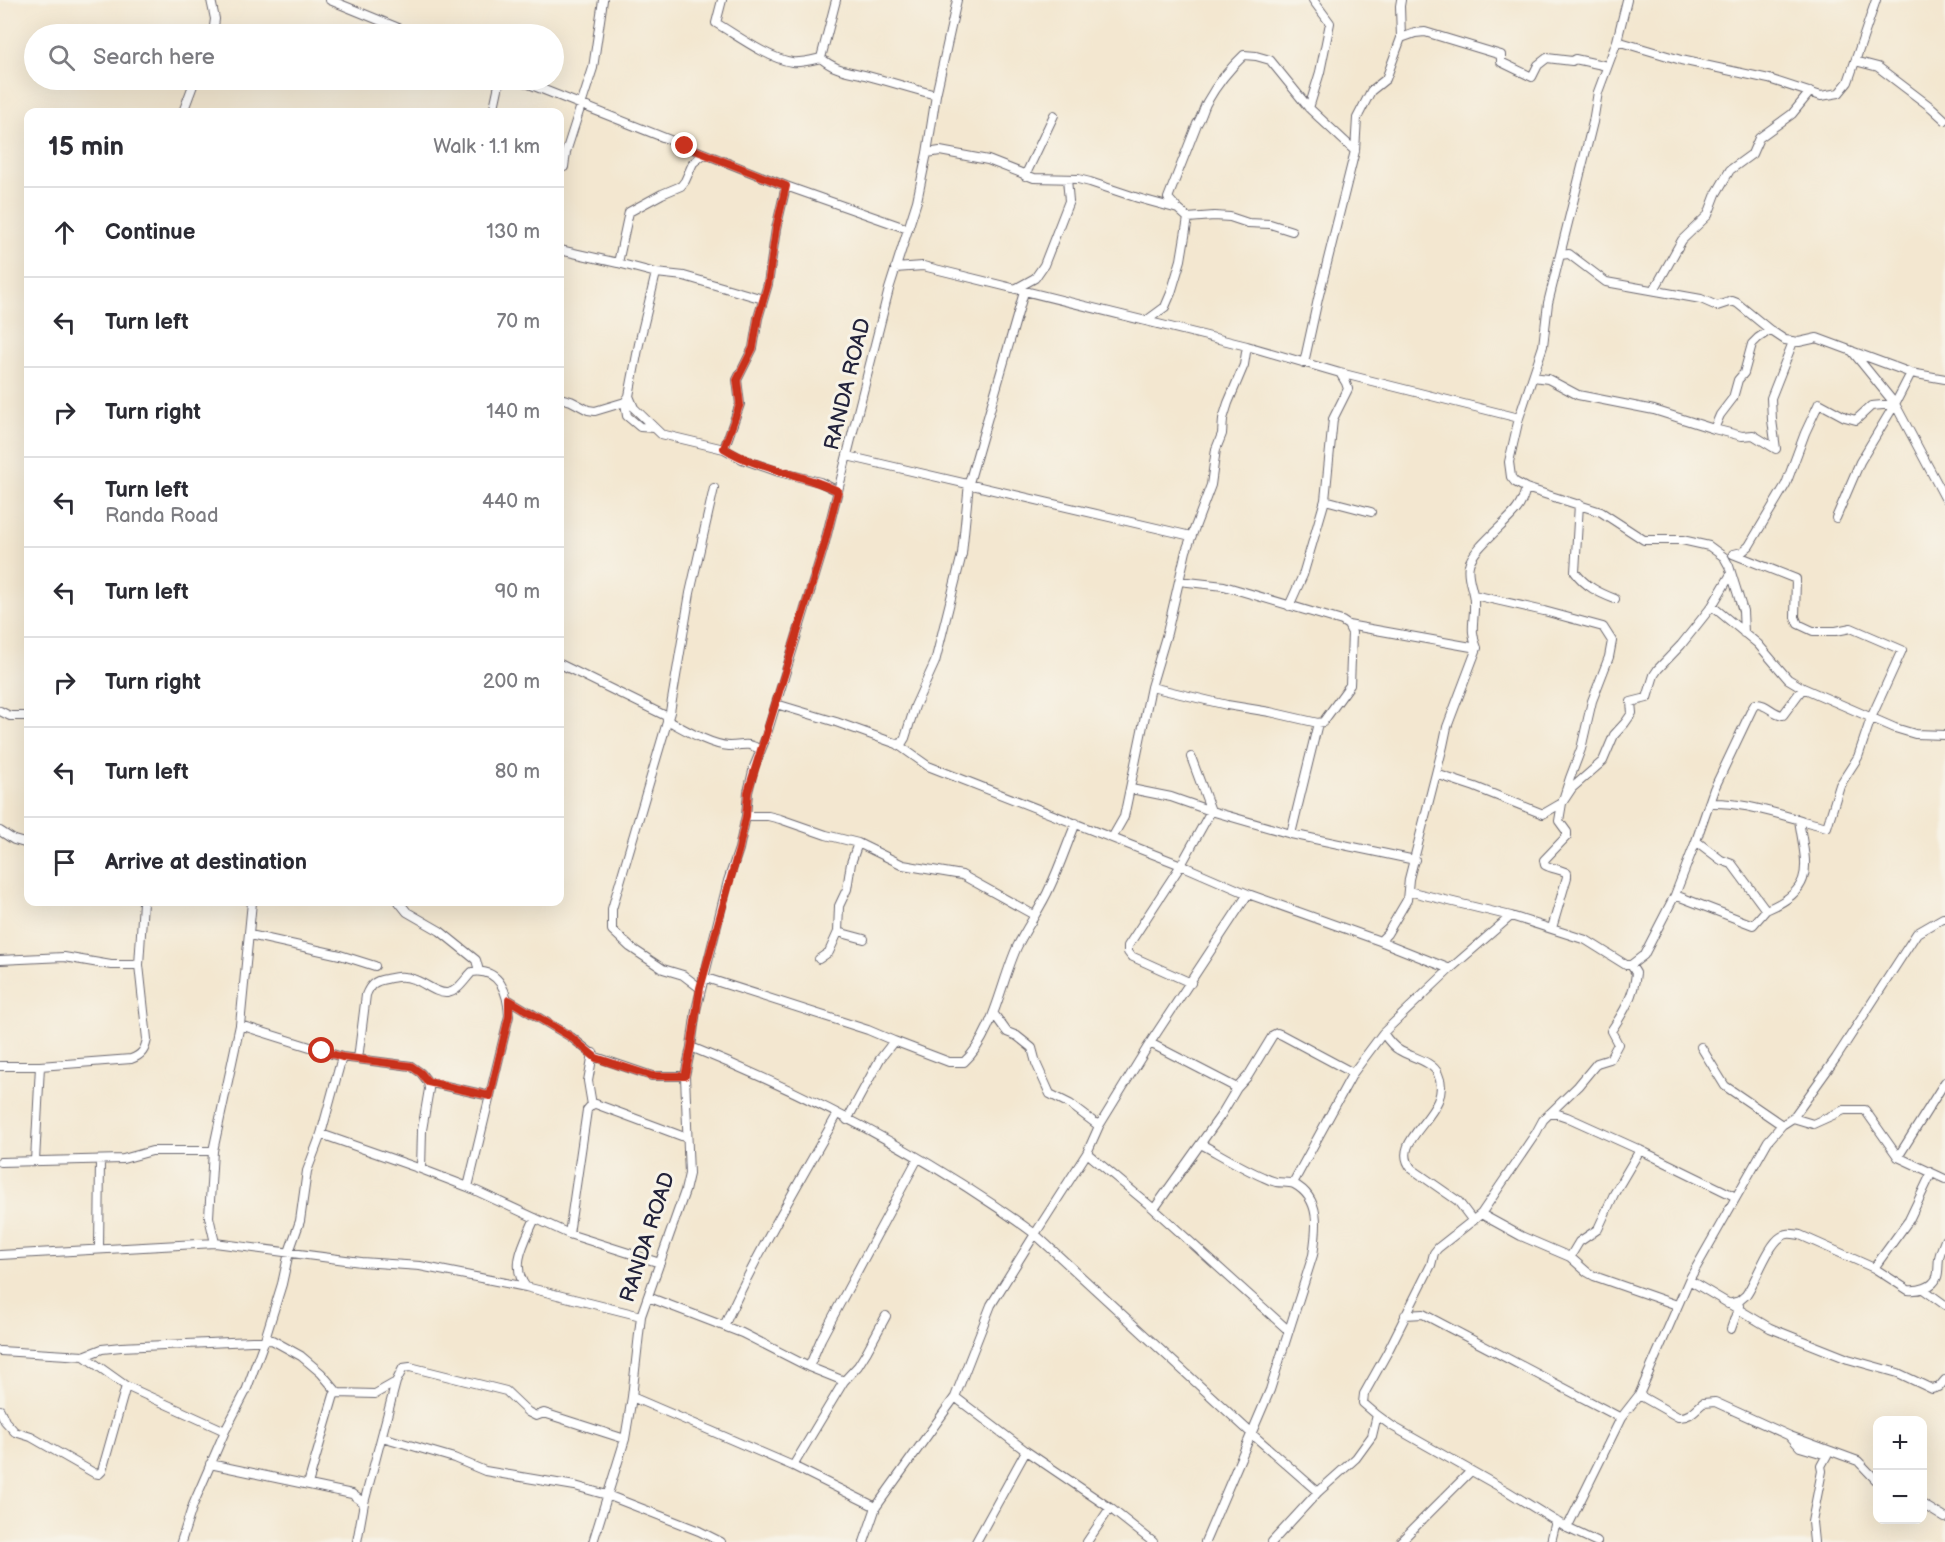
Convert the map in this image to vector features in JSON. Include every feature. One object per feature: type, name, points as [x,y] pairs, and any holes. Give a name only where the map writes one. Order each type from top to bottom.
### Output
[{"type":"street","points":[[212,0],[214,24]]},
{"type":"street","points":[[333,0],[389,24]]},
{"type":"street","points":[[564,167],[566,152],[593,69],[603,0]]},
{"type":"street","points":[[722,0],[716,22],[749,43],[779,58],[794,62],[821,58]]},
{"type":"street","points":[[821,58],[836,0]]},
{"type":"street","name":"RANDA ROAD","points":[[593,1542],[625,1439],[641,1316],[689,1174],[685,1076],[700,988],[728,881],[739,849],[748,792],[824,546],[895,268],[917,201],[936,95],[957,0]]},
{"type":"street","points":[[1309,108],[1320,72],[1330,23],[1313,0]]},
{"type":"street","points":[[1304,363],[1355,152],[1357,118],[1371,91],[1386,79],[1401,38],[1401,0]]},
{"type":"street","points":[[1627,0],[1617,41],[1598,92],[1593,122],[1548,303],[1543,346],[1519,418],[1509,462],[1509,472],[1515,482],[1526,488],[1579,504],[1611,518],[1644,540],[1682,540],[1709,546],[1724,557],[1731,574],[1743,611],[1744,633]]},
{"type":"street","points":[[1617,41],[1681,60],[1769,79],[1821,96],[1839,93],[1848,82],[1876,0]]},
{"type":"street","points":[[1401,38],[1425,32],[1465,43],[1501,55],[1501,62],[1532,77],[1539,65],[1547,58],[1572,61],[1575,59],[1606,66]]},
{"type":"street","points":[[1292,231],[1270,224],[1248,223],[1230,217],[1188,218],[1168,198],[1205,104],[1230,68],[1244,55],[1270,60],[1309,108],[1355,152]]},
{"type":"street","points":[[821,58],[839,70],[867,75],[936,95]]},
{"type":"street","points":[[1855,62],[1878,67],[1945,120]]},
{"type":"street","points":[[184,108],[191,90]]},
{"type":"street","points":[[494,108],[498,90]]},
{"type":"street","points":[[544,90],[786,186],[908,229]]},
{"type":"street","points":[[1654,290],[1682,240],[1708,215],[1716,194],[1730,170],[1752,154],[1759,138],[1792,114],[1810,92]]},
{"type":"street","points":[[1025,176],[1054,116]]},
{"type":"street","points":[[927,153],[940,151],[988,160],[1034,178],[1078,179],[1178,208]]},
{"type":"street","points":[[618,263],[629,212],[681,186],[693,163],[704,154]]},
{"type":"street","points":[[1015,289],[1035,278],[1044,265],[1069,201],[1067,179]]},
{"type":"street","points":[[724,448],[740,404],[737,380],[753,348],[758,318],[768,284],[776,229],[786,186]]},
{"type":"street","points":[[1146,321],[1165,307],[1171,293],[1181,260],[1188,218]]},
{"type":"street","points":[[564,251],[656,273],[684,276],[763,299]]},
{"type":"street","points":[[1560,255],[1569,254],[1606,282],[1701,299],[1717,306],[1732,301],[1770,330],[1793,342],[1817,338],[1911,373],[1945,379]]},
{"type":"street","points":[[895,268],[923,266],[1247,346],[1340,373],[1519,418]]},
{"type":"street","points":[[627,399],[656,273]]},
{"type":"street","points":[[897,744],[902,743],[905,738],[915,706],[935,662],[962,554],[969,483],[1024,291]]},
{"type":"street","points":[[1714,429],[1720,415],[1733,398],[1738,380],[1744,373],[1752,344],[1770,330]]},
{"type":"street","points":[[1533,377],[1548,379],[1578,395],[1654,410],[1742,436],[1753,435],[1776,449],[1771,398],[1793,342]]},
{"type":"street","points":[[1112,838],[1124,818],[1151,687],[1191,536],[1211,485],[1223,419],[1245,365],[1247,346]]},
{"type":"street","points":[[1852,351],[1894,404],[1945,498]]},
{"type":"street","points":[[1289,606],[1303,575],[1325,500],[1333,418],[1348,389],[1340,373]]},
{"type":"street","points":[[1836,518],[1860,462],[1911,373]]},
{"type":"street","points":[[564,399],[595,411],[627,399]]},
{"type":"street","points":[[627,399],[654,429],[668,437],[724,448],[742,459],[779,472],[820,482],[838,491]]},
{"type":"street","points":[[1724,557],[1742,552],[1749,546],[1786,484],[1805,433],[1820,403],[1845,417],[1856,420],[1871,406],[1894,404]]},
{"type":"street","points":[[847,456],[1191,536]]},
{"type":"street","points":[[700,988],[683,975],[663,969],[630,947],[612,930],[612,909],[667,719],[690,593],[714,488]]},
{"type":"street","points":[[1380,941],[1387,934],[1407,900],[1409,879],[1447,726],[1477,648],[1471,627],[1475,605],[1468,571],[1469,562],[1481,546],[1516,511],[1522,502],[1526,488]]},
{"type":"street","points":[[1325,500],[1371,512]]},
{"type":"street","points":[[1579,504],[1575,572],[1580,579],[1596,591],[1614,599]]},
{"type":"street","points":[[1733,554],[1796,579],[1795,617],[1798,624],[1813,631],[1836,631],[1851,628],[1902,650],[1871,718],[1858,757],[1840,785],[1827,827]]},
{"type":"street","points":[[1436,774],[1475,786],[1543,814],[1562,803],[1572,788],[1603,761],[1614,735],[1632,713],[1631,702],[1647,698],[1658,669],[1681,645],[1712,606],[1731,574]]},
{"type":"street","points":[[1179,581],[1224,586],[1342,621],[1348,625],[1477,648]]},
{"type":"street","points":[[1474,595],[1603,627],[1612,641],[1609,657],[1592,701],[1581,749],[1562,803],[1559,821],[1567,832],[1567,836],[1544,860],[1545,865],[1552,869],[1567,873],[1552,928]]},
{"type":"street","points":[[1712,606],[1772,658],[1788,679],[1803,688],[1896,728],[1915,734],[1945,735]]},
{"type":"street","points":[[1151,687],[1318,723],[1327,719],[1350,686],[1352,633],[1348,625]]},
{"type":"street","points":[[564,666],[694,734],[729,746],[748,744],[761,750]]},
{"type":"street","points":[[1408,891],[1552,928],[1586,940],[1626,965],[1631,965],[1644,955],[1675,895],[1725,764],[1755,704],[1762,703],[1779,715],[1783,715],[1803,688]]},
{"type":"street","points":[[776,704],[897,744],[928,766],[1076,823],[1248,894],[1380,941],[1450,969]]},
{"type":"street","points":[[0,711],[10,716],[24,716]]},
{"type":"street","points":[[1292,834],[1318,723]]},
{"type":"street","points":[[1191,757],[1211,811],[1181,865],[1128,946],[1131,956],[1191,983]]},
{"type":"street","points":[[1131,789],[1171,797],[1292,834],[1415,860]]},
{"type":"street","points":[[1709,803],[1729,802],[1752,806],[1827,827]]},
{"type":"street","points":[[746,816],[768,816],[780,819],[858,843],[903,865],[962,875],[1034,915]]},
{"type":"street","points":[[1675,895],[1753,925],[1766,910],[1783,903],[1802,885],[1805,872],[1799,820],[1827,827]]},
{"type":"street","points":[[704,977],[868,1030],[949,1062],[964,1062],[972,1056],[994,1014],[999,993],[1017,947],[1050,887],[1076,823]]},
{"type":"street","points":[[0,831],[14,840],[24,843]]},
{"type":"street","points":[[1696,841],[1721,860],[1732,864],[1766,910]]},
{"type":"street","points":[[819,959],[830,952],[838,932],[839,906],[847,889],[851,863],[858,843]]},
{"type":"street","points":[[864,1542],[876,1507],[955,1397],[991,1305],[1087,1153],[1099,1126],[1150,1043],[1248,894]]},
{"type":"street","points":[[0,1066],[40,1066],[131,1059],[139,1056],[145,1048],[147,1039],[139,965],[143,906]]},
{"type":"street","points":[[214,1243],[209,1217],[213,1151],[240,1025],[252,906]]},
{"type":"street","points":[[402,906],[407,912],[440,932],[476,960],[479,971]]},
{"type":"street","points":[[1293,1183],[1353,1073],[1383,1033],[1450,969],[1511,916]]},
{"type":"street","points":[[1567,1528],[1621,1418],[1639,1395],[1689,1280],[1768,1141],[1782,1125],[1793,1118],[1836,1058],[1917,933],[1945,918]]},
{"type":"street","points":[[838,932],[864,939]]},
{"type":"street","points":[[250,935],[340,955],[375,966]]},
{"type":"street","points":[[0,960],[64,957],[111,965],[139,965]]},
{"type":"street","points":[[1597,1542],[1567,1528],[1392,1426],[1363,1403],[1364,1394],[1387,1353],[1431,1264],[1434,1253],[1481,1214],[1543,1120],[1598,1063],[1610,1059],[1618,1044],[1611,1031],[1626,1010],[1635,986],[1636,973],[1631,965]]},
{"type":"street","points":[[358,1059],[366,995],[370,986],[377,980],[400,976],[412,978],[442,993],[450,993],[457,989],[471,972],[479,971],[497,979],[505,988],[509,1000],[509,1016],[468,1187]]},
{"type":"street","points":[[509,1000],[571,1037],[596,1058],[652,1076],[685,1076]]},
{"type":"street","points":[[994,1014],[1007,1032],[1017,1036],[1032,1048],[1050,1094],[1070,1104],[1099,1126]]},
{"type":"street","points":[[240,1025],[342,1057],[411,1066],[421,1073],[428,1082],[429,1089],[422,1130],[421,1169]]},
{"type":"street","points":[[1154,1209],[1221,1115],[1237,1088],[1248,1076],[1273,1035],[1277,1033],[1353,1073]]},
{"type":"street","points":[[1383,1033],[1397,1050],[1432,1067],[1438,1073],[1440,1082],[1437,1106],[1410,1141],[1406,1154],[1407,1163],[1412,1169],[1458,1201],[1473,1221]]},
{"type":"street","points":[[847,1120],[880,1059],[894,1041]]},
{"type":"street","points":[[1150,1043],[1237,1088]]},
{"type":"street","points":[[691,1047],[754,1073],[918,1158],[1035,1234],[1318,1492]]},
{"type":"street","points":[[1701,1047],[1725,1086],[1782,1125]]},
{"type":"street","points":[[592,1053],[588,1081],[592,1105]]},
{"type":"street","points":[[181,1542],[193,1505],[225,1431],[246,1391],[265,1339],[300,1221],[307,1171],[321,1134],[342,1057]]},
{"type":"street","points":[[35,1161],[40,1066]]},
{"type":"street","points":[[428,1082],[490,1096]]},
{"type":"street","points":[[1898,1157],[1945,1082]]},
{"type":"street","points":[[569,1234],[587,1110],[593,1103],[687,1138]]},
{"type":"street","points":[[1793,1118],[1813,1124],[1844,1110],[1865,1110],[1898,1157],[1945,1179]]},
{"type":"street","points":[[724,1326],[741,1289],[837,1114]]},
{"type":"street","points":[[1549,1114],[1567,1117],[1736,1197]]},
{"type":"street","points":[[321,1134],[468,1187],[569,1234],[660,1263]]},
{"type":"street","points":[[1201,1144],[1263,1177],[1276,1182],[1293,1183],[1307,1194],[1314,1205],[1316,1214],[1313,1255],[1270,1390],[1205,1542]]},
{"type":"street","points":[[1570,1257],[1579,1242],[1598,1230],[1614,1194],[1640,1150]]},
{"type":"street","points":[[0,1162],[100,1160],[134,1158],[144,1152],[152,1151],[213,1151]]},
{"type":"street","points":[[1087,1153],[1154,1209],[1289,1331]]},
{"type":"street","points":[[809,1367],[820,1339],[918,1158]]},
{"type":"street","points":[[99,1248],[100,1160]]},
{"type":"street","points":[[1874,1268],[1909,1220],[1931,1174]]},
{"type":"street","points":[[1481,1214],[1521,1236],[1570,1257],[1594,1276],[1677,1305]]},
{"type":"street","points":[[526,1287],[520,1279],[518,1259],[534,1218]]},
{"type":"street","points":[[1728,1304],[1739,1301],[1752,1287],[1774,1243],[1781,1236],[1789,1233],[1800,1235],[1874,1268],[1908,1290],[1915,1291],[1935,1282],[1939,1255],[1945,1240]]},
{"type":"street","points":[[0,1255],[214,1243],[361,1262],[420,1266],[526,1287],[641,1316]]},
{"type":"street","points":[[1689,1280],[1770,1328],[1848,1359],[1898,1373],[1932,1389],[1939,1387],[1945,1380]]},
{"type":"street","points":[[1923,1289],[1945,1305]]},
{"type":"street","points":[[648,1297],[724,1326],[809,1367],[844,1381]]},
{"type":"street","points":[[1731,1329],[1739,1301]]},
{"type":"street","points":[[1405,1315],[1422,1314],[1621,1418]]},
{"type":"street","points":[[793,1466],[844,1381],[858,1366],[886,1316]]},
{"type":"street","points":[[0,1351],[84,1356],[120,1347],[265,1339],[272,1340],[301,1356],[338,1392]]},
{"type":"street","points":[[84,1356],[126,1386],[225,1431]]},
{"type":"street","points":[[357,1542],[364,1503],[396,1382],[403,1368],[410,1367],[506,1391],[528,1412],[536,1416],[544,1413],[625,1439]]},
{"type":"street","points":[[308,1484],[334,1395],[338,1392],[375,1394],[396,1382]]},
{"type":"street","points":[[0,1410],[5,1421],[15,1432],[31,1437],[99,1474],[102,1472],[126,1386]]},
{"type":"street","points":[[1639,1395],[1678,1417],[1684,1418],[1703,1403],[1715,1402],[1790,1436],[1858,1461],[1873,1477]]},
{"type":"street","points":[[632,1397],[793,1466],[876,1507]]},
{"type":"street","points":[[955,1397],[1110,1508],[1153,1542]]},
{"type":"street","points":[[1272,1542],[1318,1492],[1356,1458],[1372,1436],[1377,1414]]},
{"type":"street","points":[[1790,1436],[1800,1447],[1827,1455],[1821,1466],[1812,1522],[1814,1542]]},
{"type":"street","points":[[382,1437],[454,1458],[485,1471],[575,1486],[607,1495],[721,1542]]},
{"type":"street","points":[[976,1542],[1026,1450]]},
{"type":"street","points":[[210,1464],[352,1494],[364,1503]]},
{"type":"street","points":[[1400,1542],[1471,1471]]},
{"type":"street","points":[[1927,1507],[1945,1518]]},
{"type":"street","points":[[1087,1542],[1110,1508]]},
{"type":"street","points":[[1551,1542],[1556,1521]]},
{"type":"route","points":[[322,1051],[342,1057],[411,1066],[428,1082],[490,1096],[509,1016],[509,1000],[571,1037],[596,1058],[652,1076],[685,1076],[700,988],[728,881],[739,849],[754,767],[765,740],[824,546],[838,491],[820,482],[779,472],[742,459],[724,448],[740,404],[737,380],[753,348],[760,306],[768,284],[776,229],[786,186],[685,146]]}]
